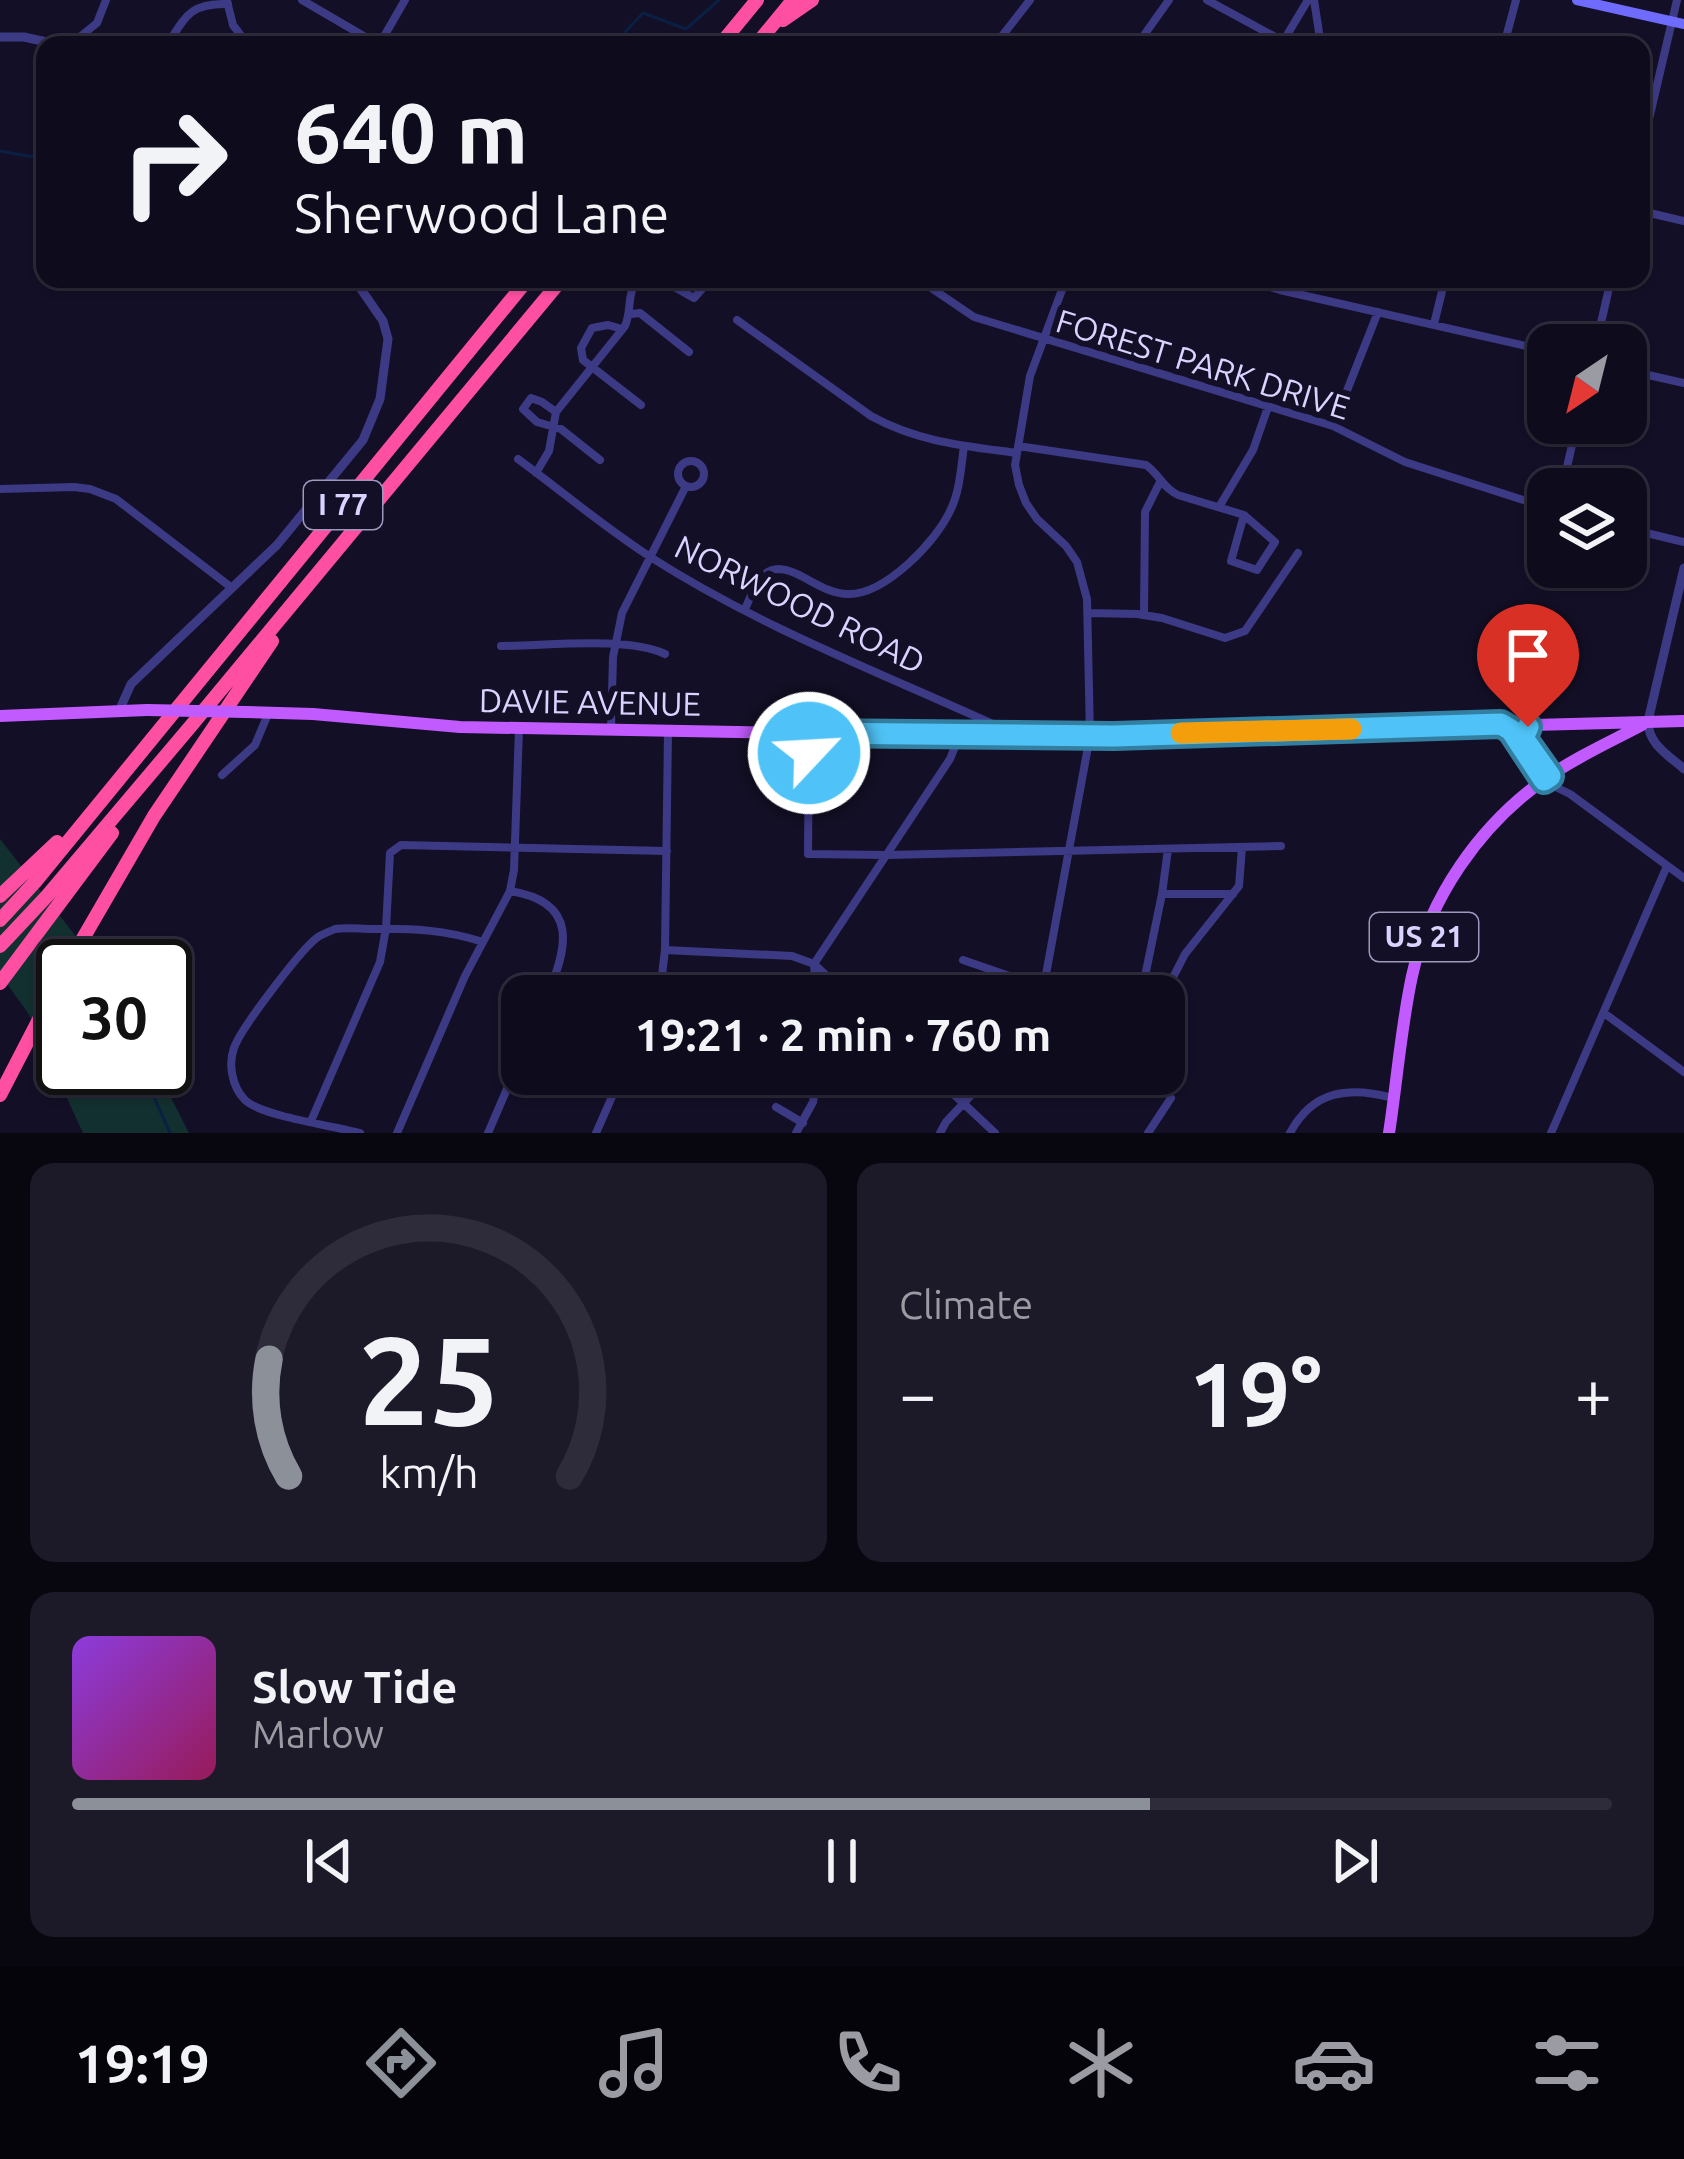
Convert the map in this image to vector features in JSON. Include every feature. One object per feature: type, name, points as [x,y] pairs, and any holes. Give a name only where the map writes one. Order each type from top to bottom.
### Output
[{"type":"highway","points":[[727,36],[757,0]]},
{"type":"highway","points":[[763,36],[793,0]]},
{"type":"highway","points":[[768,30],[812,0]]},
{"type":"highway","name":"I 77","points":[[33,876],[116,783],[521,288]]},
{"type":"highway","name":"I 77","points":[[0,945],[51,902],[555,288]]},
{"type":"highway","points":[[81,939],[154,816],[312,582]]},
{"type":"highway","points":[[0,896],[33,876]]},
{"type":"highway","points":[[0,920],[33,876]]},
{"type":"highway","points":[[0,982],[51,902]]},
{"type":"highway","points":[[0,1095],[36,1025]]},
{"type":"main road","points":[[1577,0],[1678,22]]},
{"type":"main road","name":"DAVIE AVENUE","points":[[0,716],[147,710],[269,712],[519,728],[1090,736],[1684,721]]},
{"type":"main road","name":"US 21","points":[[1390,1133],[1412,975],[1446,887],[1484,835],[1546,778],[1648,721]]},
{"type":"street","points":[[81,36],[97,23],[106,0]]},
{"type":"street","points":[[302,0],[352,36]]},
{"type":"street","points":[[384,36],[405,0]]},
{"type":"street","points":[[1002,36],[1030,0]]},
{"type":"street","points":[[1143,36],[1169,0]]},
{"type":"street","points":[[1207,0],[1270,36]]},
{"type":"street","points":[[1289,36],[1311,0]]},
{"type":"street","points":[[1311,0],[1319,36]]},
{"type":"street","points":[[1506,36],[1516,0]]},
{"type":"street","points":[[1650,121],[1678,22],[1677,0]]},
{"type":"street","points":[[173,36],[194,9],[227,2],[241,36]]},
{"type":"street","points":[[0,37],[36,40]]},
{"type":"street","points":[[1650,214],[1684,221]]},
{"type":"street","points":[[119,711],[131,684],[277,545],[350,458],[373,420],[388,339],[383,321],[360,288]]},
{"type":"street","points":[[536,473],[549,452],[556,412],[631,314],[632,288]]},
{"type":"street","points":[[676,288],[694,298],[702,289]]},
{"type":"street","name":"FOREST PARK DRIVE","points":[[931,288],[974,317],[1333,426],[1406,461],[1527,501]]},
{"type":"street","points":[[1046,975],[1090,736],[1088,614],[1077,562],[1026,503],[1016,466],[1030,376],[1062,288]]},
{"type":"street","points":[[1273,288],[1527,347]]},
{"type":"street","points":[[1434,325],[1443,288]]},
{"type":"street","points":[[1601,324],[1609,288]]},
{"type":"street","points":[[1333,426],[1378,312]]},
{"type":"street","points":[[631,314],[640,314],[689,352]]},
{"type":"street","points":[[737,320],[872,416],[921,439],[1146,465],[1178,495],[1244,515],[1275,542],[1257,570],[1231,561],[1244,515]]},
{"type":"street","points":[[622,329],[592,328],[580,348],[583,360],[641,405]]},
{"type":"street","points":[[1647,375],[1684,383]]},
{"type":"street","points":[[556,412],[531,398],[523,410],[537,422],[561,429],[600,460]]},
{"type":"street","points":[[1218,508],[1252,450],[1268,407]]},
{"type":"street","points":[[745,609],[760,579],[776,569],[825,590],[850,594],[892,578],[945,522],[956,496],[964,446]]},
{"type":"street","name":"NORWOOD ROAD","points":[[518,459],[650,557],[808,641],[1009,735]]},
{"type":"street","points":[[1144,615],[1145,512],[1160,482]]},
{"type":"street","points":[[611,730],[615,645],[622,614],[686,486]]},
{"type":"street","points":[[0,489],[74,487],[116,499],[233,589]]},
{"type":"street","points":[[1647,533],[1684,542]]},
{"type":"street","points":[[1088,614],[1144,615],[1226,638],[1236,636],[1251,622],[1298,553]]},
{"type":"street","points":[[1684,568],[1648,721],[1655,744],[1684,769]]},
{"type":"street","name":"DAVIE AVENUE","points":[[501,646],[649,646],[665,654]]},
{"type":"street","points":[[221,775],[255,745],[269,712]]},
{"type":"street","points":[[1501,724],[1511,730],[1546,778],[1684,878]]},
{"type":"street","points":[[1535,724],[1525,730],[1523,738],[1546,778]]},
{"type":"street","points":[[397,1133],[459,988],[510,891],[519,728]]},
{"type":"street","points":[[662,975],[668,731]]},
{"type":"street","points":[[809,733],[808,854],[1281,846]]},
{"type":"street","points":[[815,975],[814,964],[950,759],[959,735]]},
{"type":"street","points":[[1566,766],[1561,780],[1570,794]]},
{"type":"street","points":[[311,1121],[380,962],[390,853],[401,845],[667,851]]},
{"type":"street","points":[[1174,975],[1185,954],[1234,894],[1241,878],[1242,847]]},
{"type":"street","points":[[1145,975],[1168,849]]},
{"type":"street","points":[[1551,1133],[1667,866]]},
{"type":"street","points":[[510,891],[529,895],[556,915],[565,947],[555,975]]},
{"type":"street","points":[[1162,894],[1234,894]]},
{"type":"street","points":[[360,1133],[248,1104],[232,1072],[234,1047],[316,938],[333,930],[445,931],[482,942]]},
{"type":"street","points":[[665,950],[792,956],[814,964],[826,975]]},
{"type":"street","points":[[963,960],[1000,975]]},
{"type":"street","points":[[1604,1013],[1684,1072]]},
{"type":"street","points":[[1290,1133],[1305,1110],[1319,1100],[1356,1092],[1395,1098]]},
{"type":"street","points":[[488,1133],[504,1095]]},
{"type":"street","points":[[596,1133],[613,1095]]},
{"type":"street","points":[[796,1133],[814,1095]]},
{"type":"street","points":[[954,1095],[995,1133]]},
{"type":"street","points":[[940,1133],[971,1095]]},
{"type":"street","points":[[1148,1133],[1171,1098]]},
{"type":"street","points":[[776,1107],[803,1123]]},
{"type":"green space","points":[[0,839],[78,939],[36,939],[36,1030],[0,974]]},
{"type":"green space","points":[[66,1095],[170,1095],[189,1133],[83,1133]]},
{"type":"waterway","points":[[621,36],[643,13],[686,29],[719,0]]},
{"type":"waterway","points":[[0,151],[36,157]]},
{"type":"waterway","points":[[153,1095],[170,1133]]},
{"type":"slow traffic","points":[[1181,733],[1351,729]]},
{"type":"route","points":[[809,753],[809,733],[1114,736],[1501,724],[1511,730],[1544,780],[1550,776],[1523,738],[1528,727]]}]
